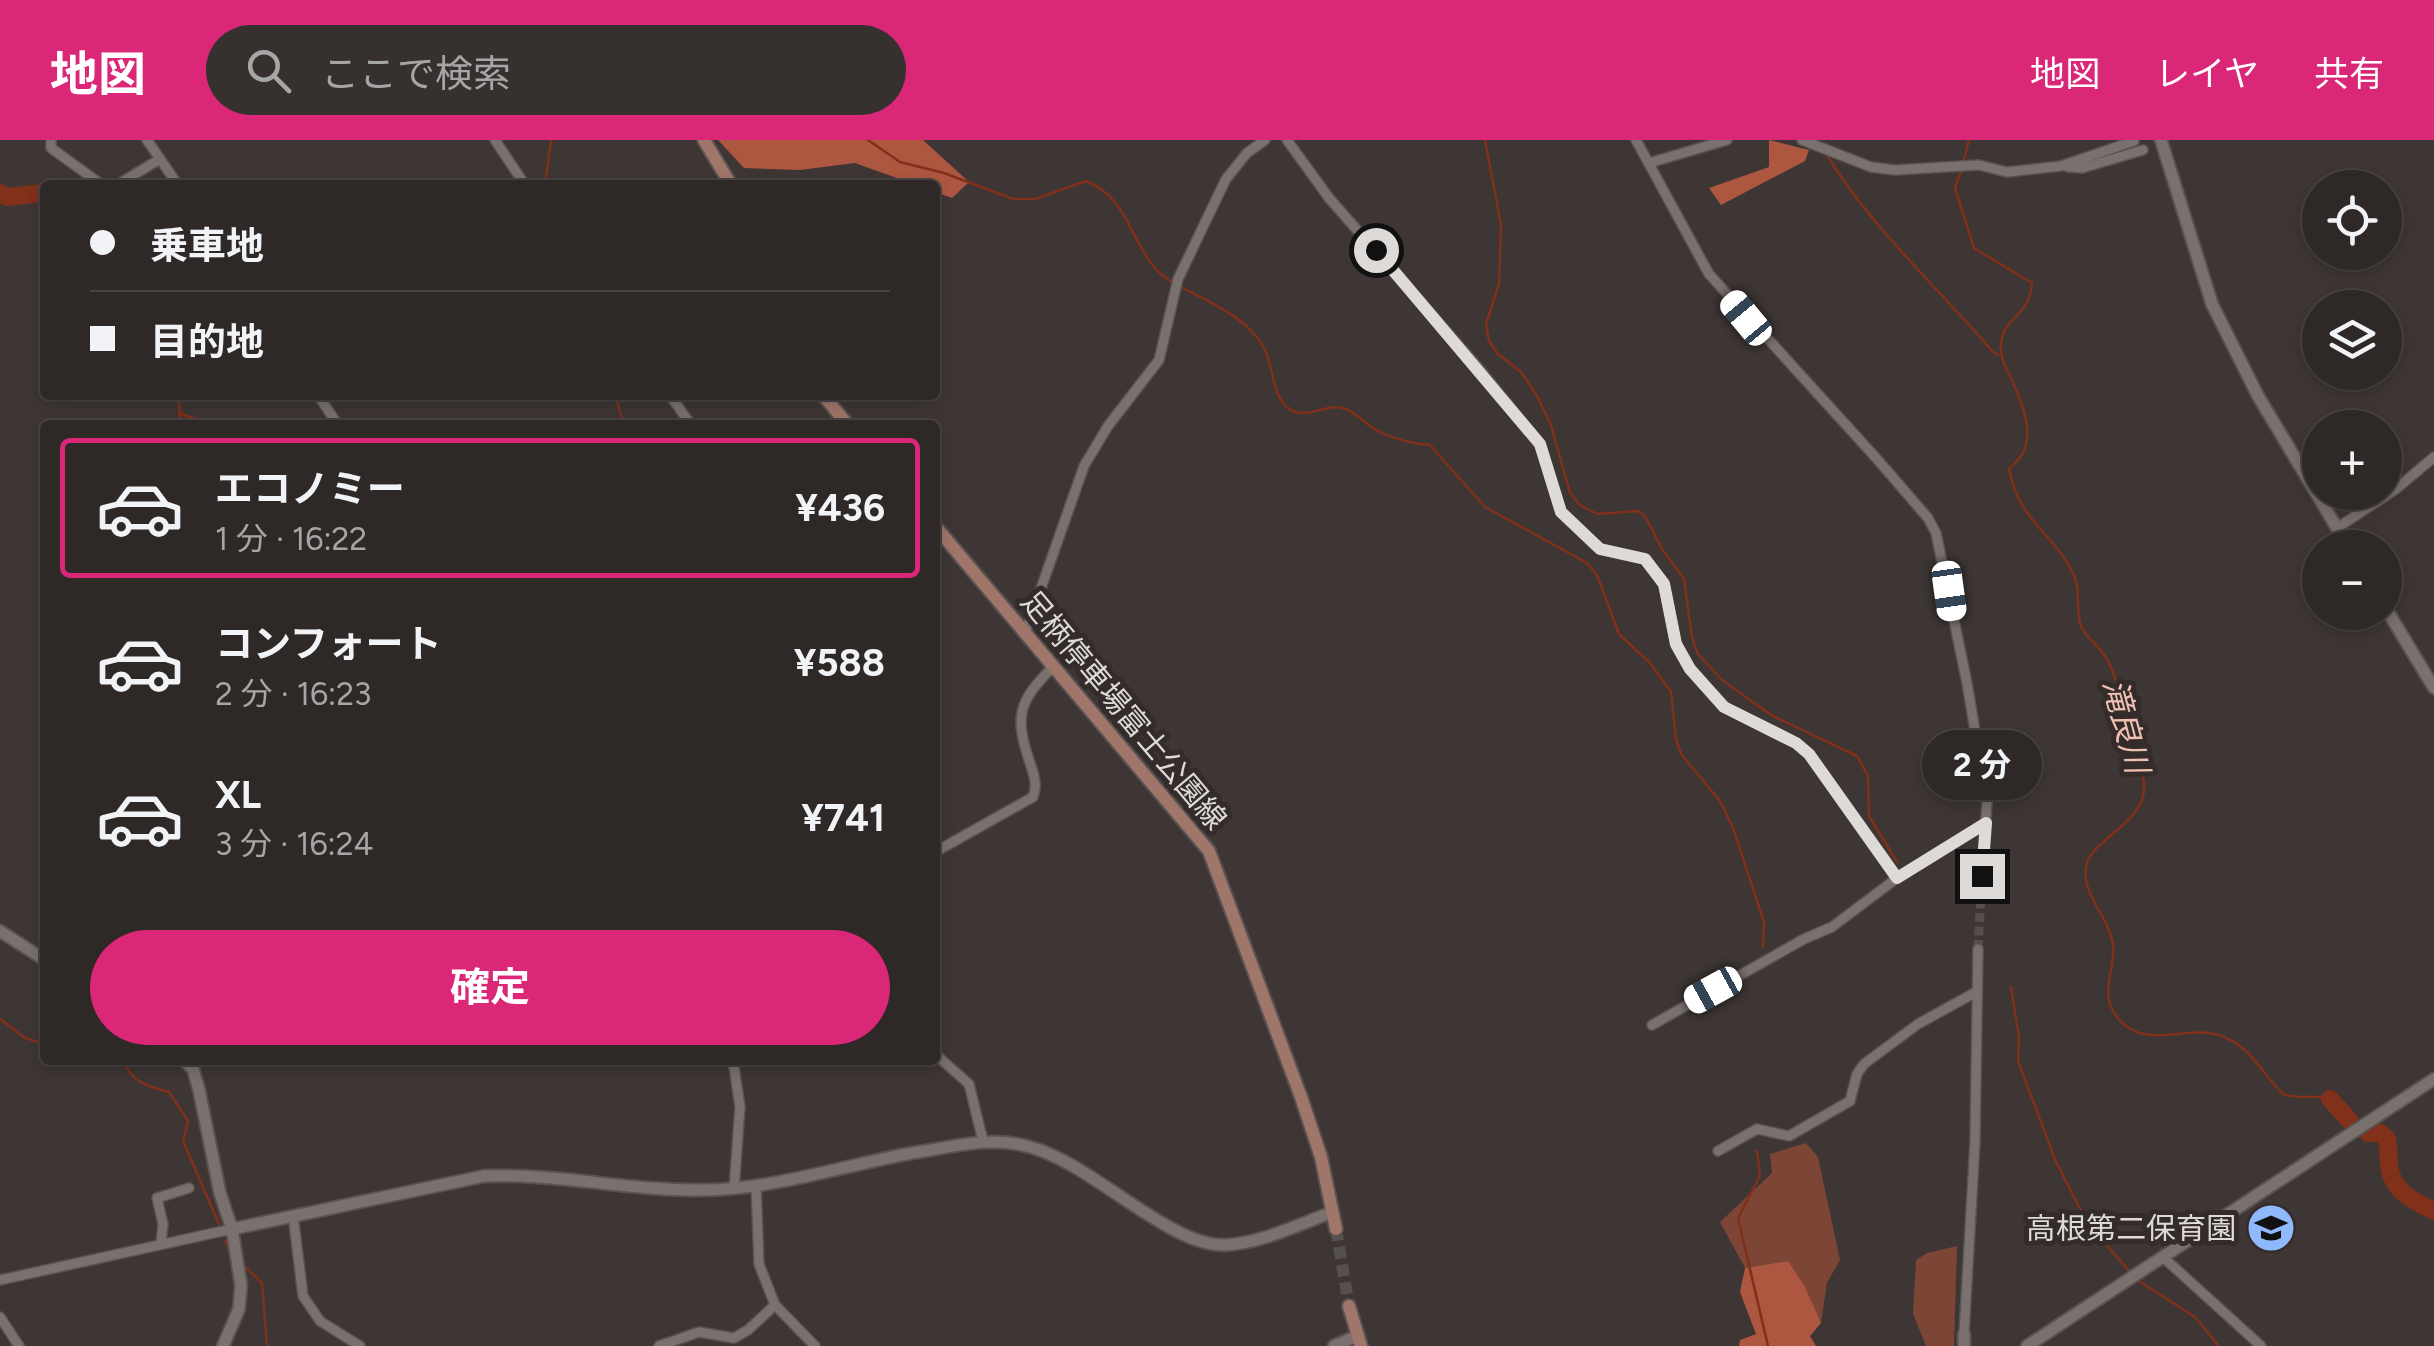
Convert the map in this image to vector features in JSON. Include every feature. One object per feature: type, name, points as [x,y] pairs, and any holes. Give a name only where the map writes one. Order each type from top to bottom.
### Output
[{"type":"main road","points":[[704,140],[728,180]]},
{"type":"main road","points":[[827,400],[844,420]]},
{"type":"main road","name":"足柄停車場富士公園線","points":[[940,532],[1209,851],[1301,1097],[1321,1157],[1336,1230]]},
{"type":"main road","points":[[1348,1306],[1359,1341]]},
{"type":"street","points":[[51,140],[51,148],[95,180]]},
{"type":"street","points":[[147,140],[175,180]]},
{"type":"street","points":[[495,140],[522,180]]},
{"type":"street","points":[[1026,632],[1084,466],[1108,426],[1158,360],[1178,278],[1226,179],[1247,153],[1265,140]]},
{"type":"street","points":[[1287,140],[1329,198],[1540,444],[1561,512],[1600,549],[1645,559],[1664,584],[1676,644],[1690,669],[1724,707],[1796,743],[1809,754],[1897,878]]},
{"type":"street","points":[[1636,140],[1708,274],[1877,458],[1936,533],[1944,556],[1987,802],[1982,876]]},
{"type":"street","points":[[1649,163],[1727,140]]},
{"type":"street","points":[[1802,140],[1871,168],[1895,170],[1950,164],[1979,165],[2007,172],[2061,166],[2082,168],[2143,150]]},
{"type":"street","points":[[2162,140],[2212,304],[2258,396],[2337,528],[2396,489],[2434,457]]},
{"type":"street","points":[[2061,166],[2134,142]]},
{"type":"street","points":[[125,180],[160,159]]},
{"type":"street","points":[[2399,630],[2432,682]]},
{"type":"street","points":[[940,849],[1033,797],[1037,786],[1024,747],[1020,715],[1024,698],[1054,666]]},
{"type":"street","points":[[1652,1025],[1832,927],[1897,878],[1986,823]]},
{"type":"street","points":[[0,931],[40,957]]},
{"type":"street","points":[[1964,1340],[1975,1142],[1978,949]]},
{"type":"street","points":[[1718,1151],[1757,1129],[1790,1136],[1802,1131],[1850,1101],[1857,1074],[1864,1064],[1918,1024],[1976,992]]},
{"type":"street","points":[[940,1058],[969,1084],[983,1141]]},
{"type":"street","points":[[189,1065],[193,1069],[220,1193],[232,1229],[238,1270],[239,1309],[223,1346]]},
{"type":"street","points":[[734,1189],[740,1108],[735,1065]]},
{"type":"street","points":[[2027,1346],[2434,1079]]},
{"type":"street","points":[[0,1280],[484,1176],[525,1174],[672,1189],[734,1189],[983,1141],[1032,1147],[1078,1168],[1174,1229],[1221,1246],[1242,1243],[1333,1212]]},
{"type":"street","points":[[756,1186],[759,1264],[775,1305],[815,1346]]},
{"type":"street","points":[[161,1244],[158,1198],[189,1188]]},
{"type":"street","points":[[293,1215],[303,1296],[320,1321],[360,1346]]},
{"type":"street","points":[[2164,1258],[2261,1346]]},
{"type":"street","points":[[658,1346],[699,1332],[734,1338],[775,1305]]},
{"type":"street","points":[[0,1317],[20,1346]]},
{"type":"street","points":[[1334,1346],[1359,1341]]},
{"type":"shaded area","points":[[718,140],[923,140],[969,182],[952,198],[940,194],[940,180],[902,180],[855,163],[800,170],[744,168]]},
{"type":"shaded area","points":[[1769,140],[1809,150],[1805,161],[1721,205],[1709,188],[1769,167]]},
{"type":"shaded area","points":[[1806,1143],[1818,1157],[1840,1260],[1827,1283],[1821,1323],[1788,1261],[1745,1268],[1720,1222],[1772,1173],[1770,1154]]},
{"type":"shaded area","points":[[1957,1246],[1954,1346],[1926,1346],[1913,1314],[1916,1260],[1927,1253]]},
{"type":"shaded area","points":[[1788,1261],[1821,1323],[1810,1336],[1816,1346],[1739,1346],[1740,1340],[1756,1334],[1740,1292],[1745,1268]]},
{"type":"waterway","points":[[546,180],[551,140]]},
{"type":"waterway","points":[[868,140],[900,162],[944,173],[1013,199],[1035,199],[1086,181],[1115,202],[1148,259],[1172,282]]},
{"type":"waterway","points":[[1485,140],[1501,225],[1499,284],[1486,324],[1489,341],[1498,354],[1521,372],[1537,396],[1551,425],[1570,493],[1580,505],[1597,514],[1638,511],[1645,516],[1684,579],[1698,654],[1722,680],[1771,715],[1857,756],[1868,776],[1869,816],[1897,862]]},
{"type":"waterway","name":"滝良川","points":[[1963,163],[1969,140]]},
{"type":"waterway","name":"滝良川","points":[[1826,153],[1883,230],[1999,355]]},
{"type":"waterway","name":"滝良川","points":[[1961,171],[1955,188],[1974,248],[2032,283],[2026,304],[2007,327],[2001,344],[2003,360],[2021,401],[2027,432],[2023,453],[2009,469],[2014,487],[2028,514],[2064,557],[2075,577],[2080,623],[2112,669],[2144,782],[2138,808],[2097,847],[2086,867],[2091,896],[2113,944],[2108,990],[2111,1008],[2128,1028],[2140,1033],[2210,1033],[2224,1037],[2250,1055],[2283,1094],[2330,1099]]},
{"type":"waterway","points":[[0,193],[7,197],[40,193]]},
{"type":"waterway","points":[[1179,286],[1250,329],[1265,350],[1278,394],[1287,407],[1301,413],[1339,407],[1384,434],[1430,445],[1485,507],[1587,563],[1597,575],[1619,634],[1650,663],[1671,692],[1681,754],[1720,801],[1733,828],[1764,922],[1763,946]]},
{"type":"waterway","points":[[179,400],[180,420]]},
{"type":"waterway","points":[[616,400],[622,420]]},
{"type":"waterway","points":[[179,413],[198,420]]},
{"type":"waterway","points":[[2011,987],[2019,1037],[2018,1061],[2056,1162],[2088,1224],[2131,1273]]},
{"type":"waterway","points":[[0,1019],[25,1038],[40,1042]]},
{"type":"waterway","points":[[125,1065],[141,1082],[169,1092],[188,1121],[183,1141],[219,1224]]},
{"type":"waterway","name":"滝良川","points":[[2330,1099],[2350,1121]]},
{"type":"waterway","name":"滝良川","points":[[2368,1133],[2380,1133],[2387,1139],[2391,1174],[2399,1188],[2434,1211]]},
{"type":"waterway","points":[[1757,1151],[1760,1176],[1738,1218],[1768,1346]]},
{"type":"waterway","points":[[225,1241],[231,1253]]},
{"type":"waterway","points":[[244,1266],[262,1283],[267,1346]]},
{"type":"waterway","points":[[2136,1279],[2195,1317],[2219,1346]]},
{"type":"tunnel","points":[[1978,949],[1982,876]]},
{"type":"tunnel","points":[[1336,1229],[1349,1306]]},
{"type":"place","name":"高根第二保育園","points":[[2271,1228]]},
{"type":"route","points":[[1376,250],[1540,444],[1561,512],[1600,549],[1645,559],[1664,584],[1676,644],[1690,669],[1724,707],[1796,743],[1809,754],[1897,878],[1986,823],[1982,876]]}]
